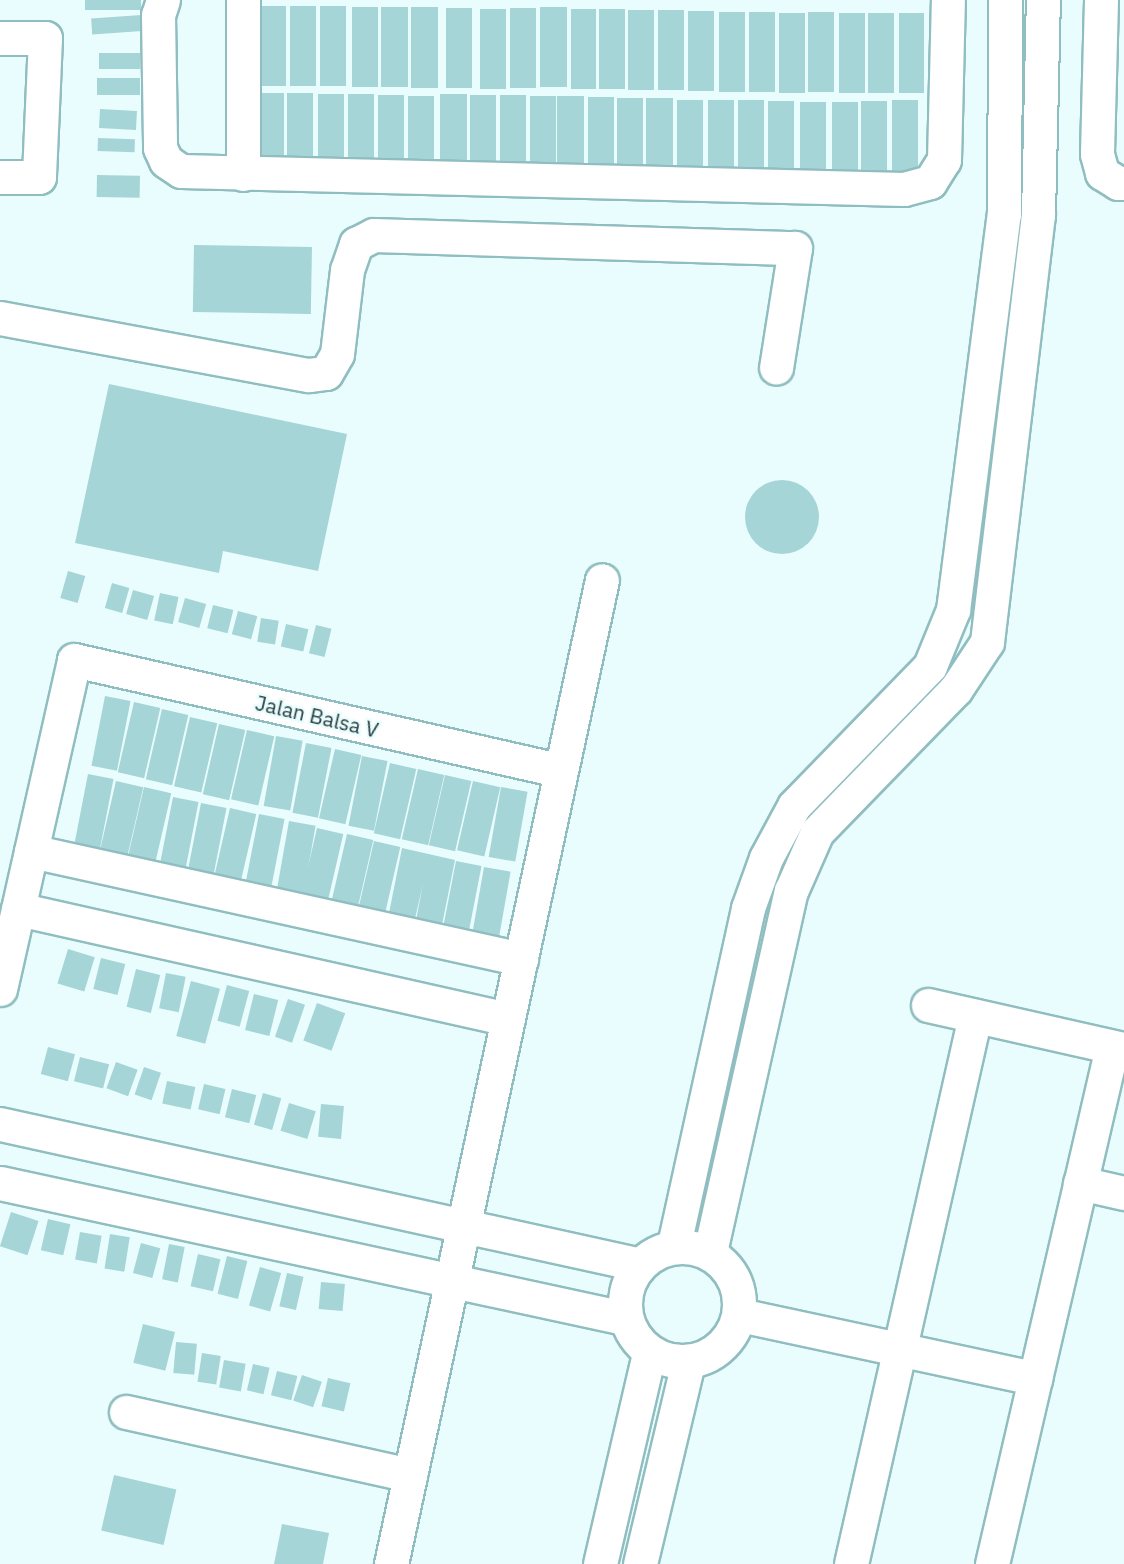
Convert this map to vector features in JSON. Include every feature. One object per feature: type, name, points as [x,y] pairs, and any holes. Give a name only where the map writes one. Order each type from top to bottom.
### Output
[{"type":"street","points":[[163,0],[158,15],[160,148],[166,161],[181,171],[904,190],[930,182],[944,160],[948,0]]},
{"type":"street","points":[[243,0],[243,174]]},
{"type":"street","points":[[674,1245],[748,908],[766,858],[794,806],[930,666],[953,610],[1004,214],[1005,0]]},
{"type":"street","points":[[710,1252],[792,891],[817,832],[956,689],[988,642],[1038,215],[1043,0]]},
{"type":"street","points":[[1101,0],[1097,154],[1102,173],[1118,183],[1124,183]]},
{"type":"street","points":[[0,38],[45,38],[39,177],[0,177]]},
{"type":"street","points":[[1004,214],[1038,215]]},
{"type":"street","points":[[0,318],[309,375],[327,373],[337,354],[348,271],[356,244],[374,235],[750,244],[795,248],[776,368]]},
{"type":"street","points":[[391,1564],[602,580]]},
{"type":"street","name":"Jalan Balsa V","points":[[31,851],[74,660],[561,771]]},
{"type":"street","points":[[0,989],[31,851],[521,958]]},
{"type":"street","points":[[18,909],[508,1018]]},
{"type":"street","points":[[928,1005],[1118,1048],[1080,1183],[992,1564]]},
{"type":"street","points":[[852,1564],[975,1016]]},
{"type":"street","points":[[0,1124],[637,1264]]},
{"type":"street","points":[[0,1183],[624,1318]]},
{"type":"street","points":[[1080,1183],[1124,1193]]},
{"type":"street","points":[[674,1245],[710,1252],[736,1279],[740,1315],[722,1348],[688,1363],[649,1353],[624,1318],[624,1290],[637,1264],[674,1245]]},
{"type":"street","points":[[740,1315],[1035,1378]]},
{"type":"street","points":[[600,1564],[649,1353]]},
{"type":"street","points":[[640,1564],[688,1363]]},
{"type":"street","points":[[126,1412],[410,1475]]},
{"type":"building","points":[[85,0],[141,0],[141,10],[85,10]]},
{"type":"building","points":[[260,6],[286,6],[286,86],[260,86]]},
{"type":"building","points":[[290,6],[316,6],[316,86],[290,86]]},
{"type":"building","points":[[320,6],[346,6],[346,86],[320,86]]},
{"type":"building","points":[[352,7],[378,7],[378,87],[352,87]]},
{"type":"building","points":[[381,7],[408,7],[408,87],[381,87]]},
{"type":"building","points":[[411,7],[438,7],[438,88],[411,88]]},
{"type":"building","points":[[540,7],[567,7],[567,87],[540,87]]},
{"type":"building","points":[[446,8],[472,8],[472,88],[446,88]]},
{"type":"building","points":[[510,8],[536,8],[536,88],[510,88]]},
{"type":"building","points":[[480,9],[506,9],[506,89],[480,89]]},
{"type":"building","points":[[571,9],[596,9],[596,89],[571,89]]},
{"type":"building","points":[[599,9],[625,9],[625,89],[599,89]]},
{"type":"building","points":[[628,10],[654,10],[654,90],[628,90]]},
{"type":"building","points":[[658,10],[684,10],[684,90],[658,90]]},
{"type":"building","points":[[688,11],[714,11],[714,91],[688,91]]},
{"type":"building","points":[[719,12],[745,12],[745,92],[719,92]]},
{"type":"building","points":[[749,12],[775,12],[775,92],[749,92]]},
{"type":"building","points":[[808,12],[834,12],[834,92],[808,92]]},
{"type":"building","points":[[779,13],[805,13],[805,93],[779,93]]},
{"type":"building","points":[[839,13],[865,13],[865,93],[839,93]]},
{"type":"building","points":[[868,13],[894,13],[894,93],[868,93]]},
{"type":"building","points":[[899,13],[924,13],[924,93],[899,93]]},
{"type":"building","points":[[141,15],[142,31],[92,34],[91,18]]},
{"type":"building","points":[[99,53],[140,53],[140,69],[99,69]]},
{"type":"building","points":[[97,78],[140,78],[140,95],[97,95]]},
{"type":"building","points":[[258,93],[284,93],[284,173],[258,173]]},
{"type":"building","points":[[287,93],[313,93],[313,173],[287,173]]},
{"type":"building","points":[[318,94],[344,94],[344,174],[318,174]]},
{"type":"building","points":[[348,94],[374,94],[374,174],[348,174]]},
{"type":"building","points":[[440,94],[467,94],[467,174],[440,174]]},
{"type":"building","points":[[378,95],[404,95],[404,175],[378,175]]},
{"type":"building","points":[[470,95],[496,95],[496,175],[470,175]]},
{"type":"building","points":[[500,95],[526,95],[526,175],[500,175]]},
{"type":"building","points":[[408,96],[434,96],[434,176],[408,176]]},
{"type":"building","points":[[530,96],[556,96],[556,176],[530,176]]},
{"type":"building","points":[[557,96],[584,96],[584,176],[557,176]]},
{"type":"building","points":[[588,97],[614,97],[614,177],[588,177]]},
{"type":"building","points":[[617,98],[643,98],[643,179],[617,179]]},
{"type":"building","points":[[646,98],[673,98],[673,179],[646,179]]},
{"type":"building","points":[[677,100],[703,100],[703,180],[677,180]]},
{"type":"building","points":[[708,100],[734,100],[734,180],[708,180]]},
{"type":"building","points":[[738,100],[764,100],[764,180],[738,180]]},
{"type":"building","points":[[892,100],[918,100],[918,180],[892,180]]},
{"type":"building","points":[[768,101],[794,101],[794,181],[768,181]]},
{"type":"building","points":[[861,101],[887,101],[887,181],[861,181]]},
{"type":"building","points":[[800,102],[826,102],[826,182],[800,182]]},
{"type":"building","points":[[832,102],[858,102],[858,182],[832,182]]},
{"type":"building","points":[[100,109],[137,111],[136,130],[99,128]]},
{"type":"building","points":[[98,138],[135,139],[135,152],[98,151]]},
{"type":"building","points":[[97,175],[140,176],[140,198],[97,197]]},
{"type":"building","points":[[194,245],[312,247],[311,314],[193,312]]},
{"type":"building","points":[[109,384],[347,434],[318,571],[223,551],[219,573],[75,543]]},
{"type":"building","points":[[782,480],[796,483],[808,491],[816,503],[819,517],[816,531],[808,543],[796,551],[782,554],[768,551],[756,543],[748,531],[745,517],[748,503],[756,491],[768,483]]},
{"type":"building","points":[[68,571],[85,576],[78,603],[60,598]]},
{"type":"building","points":[[112,583],[129,588],[122,613],[105,608]]},
{"type":"building","points":[[133,590],[154,596],[147,620],[126,614]]},
{"type":"building","points":[[160,593],[179,597],[173,624],[154,620]]},
{"type":"building","points":[[185,598],[206,604],[199,628],[178,622]]},
{"type":"building","points":[[213,605],[233,610],[228,633],[207,628]]},
{"type":"building","points":[[238,611],[257,616],[251,639],[232,634]]},
{"type":"building","points":[[261,618],[279,621],[275,645],[257,642]]},
{"type":"building","points":[[286,624],[308,629],[303,652],[281,646]]},
{"type":"building","points":[[316,625],[332,629],[325,657],[309,653]]},
{"type":"building","points":[[105,696],[131,701],[117,771],[91,766]]},
{"type":"building","points":[[134,702],[160,708],[144,778],[118,772]]},
{"type":"building","points":[[162,709],[188,715],[172,785],[146,779]]},
{"type":"building","points":[[190,717],[217,723],[201,792],[174,786]]},
{"type":"building","points":[[219,724],[245,730],[229,800],[203,794]]},
{"type":"building","points":[[247,730],[274,736],[258,805],[231,799]]},
{"type":"building","points":[[276,736],[303,741],[290,811],[264,806]]},
{"type":"building","points":[[306,743],[332,748],[318,818],[292,813]]},
{"type":"building","points":[[335,749],[361,755],[345,824],[319,818]]},
{"type":"building","points":[[362,756],[388,761],[374,831],[348,826]]},
{"type":"building","points":[[390,763],[416,769],[400,839],[374,833]]},
{"type":"building","points":[[418,769],[444,775],[428,845],[402,839]]},
{"type":"building","points":[[88,774],[114,779],[100,849],[74,844]]},
{"type":"building","points":[[445,775],[471,781],[455,851],[429,845]]},
{"type":"building","points":[[116,781],[143,787],[127,856],[100,850]]},
{"type":"building","points":[[473,781],[500,787],[484,856],[457,850]]},
{"type":"building","points":[[144,787],[171,793],[155,863],[128,857]]},
{"type":"building","points":[[501,787],[528,792],[515,862],[489,857]]},
{"type":"building","points":[[173,797],[199,802],[185,872],[159,867]]},
{"type":"building","points":[[201,803],[227,808],[213,878],[187,873]]},
{"type":"building","points":[[230,808],[256,814],[240,884],[214,878]]},
{"type":"building","points":[[259,814],[285,819],[271,890],[245,885]]},
{"type":"building","points":[[289,821],[316,826],[303,896],[277,891]]},
{"type":"building","points":[[317,828],[343,834],[327,903],[301,897]]},
{"type":"building","points":[[347,834],[373,840],[357,911],[331,905]]},
{"type":"building","points":[[374,841],[400,847],[384,916],[358,910]]},
{"type":"building","points":[[402,848],[455,860],[441,930],[415,925],[423,884],[414,923],[388,918]]},
{"type":"building","points":[[456,861],[482,866],[468,936],[442,931]]},
{"type":"building","points":[[484,867],[511,872],[498,942],[472,937]]},
{"type":"building","points":[[68,949],[95,957],[84,992],[57,983]]},
{"type":"building","points":[[101,958],[125,964],[118,995],[93,989]]},
{"type":"building","points":[[136,969],[160,975],[151,1013],[127,1007]]},
{"type":"building","points":[[166,973],[186,977],[179,1012],[159,1008]]},
{"type":"building","points":[[191,981],[220,989],[205,1044],[176,1036]]},
{"type":"building","points":[[227,985],[249,991],[240,1027],[217,1021]]},
{"type":"building","points":[[254,994],[278,1000],[269,1036],[245,1030]]},
{"type":"building","points":[[288,999],[305,1005],[292,1043],[275,1037]]},
{"type":"building","points":[[317,1003],[345,1013],[332,1051],[303,1041]]},
{"type":"building","points":[[48,1047],[75,1054],[68,1081],[41,1074]]},
{"type":"building","points":[[80,1057],[109,1064],[103,1089],[74,1081]]},
{"type":"building","points":[[116,1062],[138,1070],[128,1096],[106,1088]]},
{"type":"building","points":[[144,1067],[161,1073],[152,1100],[135,1094]]},
{"type":"building","points":[[167,1081],[195,1087],[191,1110],[162,1103]]},
{"type":"building","points":[[204,1084],[225,1089],[220,1114],[198,1109]]},
{"type":"building","points":[[232,1089],[256,1095],[249,1123],[225,1117]]},
{"type":"building","points":[[263,1093],[281,1098],[272,1130],[254,1125]]},
{"type":"building","points":[[289,1103],[316,1111],[307,1139],[281,1131]]},
{"type":"building","points":[[321,1104],[344,1106],[341,1139],[318,1137]]},
{"type":"building","points":[[11,1212],[39,1221],[27,1255],[0,1246]]},
{"type":"building","points":[[48,1219],[70,1224],[63,1255],[41,1250]]},
{"type":"building","points":[[80,1232],[102,1236],[97,1263],[75,1260]]},
{"type":"building","points":[[110,1234],[130,1237],[124,1272],[105,1269]]},
{"type":"building","points":[[141,1243],[160,1248],[152,1278],[133,1273]]},
{"type":"building","points":[[169,1244],[185,1247],[178,1282],[162,1279]]},
{"type":"building","points":[[198,1254],[220,1259],[213,1291],[191,1286]]},
{"type":"building","points":[[227,1256],[247,1261],[238,1299],[218,1294]]},
{"type":"building","points":[[260,1267],[281,1273],[270,1312],[249,1305]]},
{"type":"building","points":[[287,1273],[304,1277],[296,1310],[279,1306]]},
{"type":"building","points":[[321,1282],[345,1284],[343,1311],[319,1309]]},
{"type":"building","points":[[143,1324],[175,1332],[165,1371],[133,1363]]},
{"type":"building","points":[[176,1342],[197,1344],[194,1375],[173,1373]]},
{"type":"building","points":[[202,1353],[221,1356],[216,1385],[197,1382]]},
{"type":"building","points":[[224,1360],[246,1364],[241,1391],[219,1388]]},
{"type":"building","points":[[253,1364],[270,1368],[263,1394],[247,1390]]},
{"type":"building","points":[[277,1371],[297,1376],[291,1400],[271,1395]]},
{"type":"building","points":[[302,1375],[322,1382],[313,1407],[293,1401]]},
{"type":"building","points":[[328,1378],[350,1383],[344,1411],[321,1406]]},
{"type":"building","points":[[114,1475],[176,1489],[164,1545],[101,1531]]},
{"type":"building","points":[[282,1524],[329,1533],[323,1564],[274,1564]]}]
